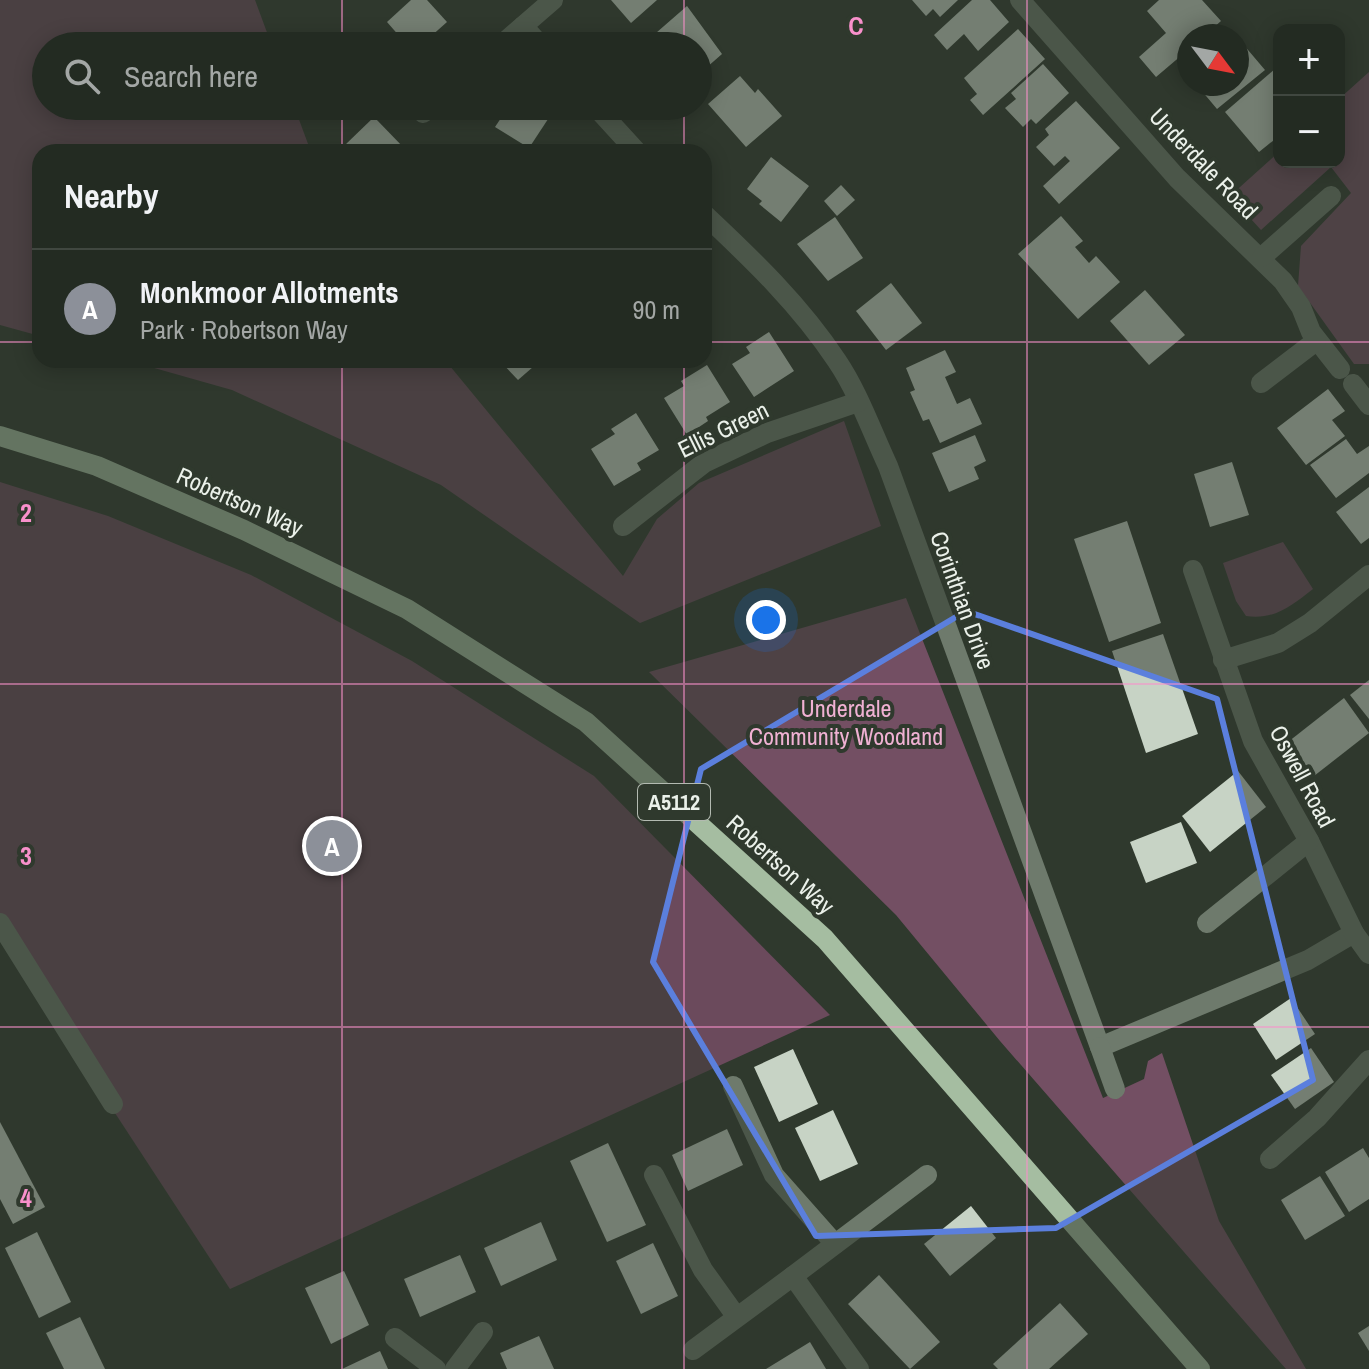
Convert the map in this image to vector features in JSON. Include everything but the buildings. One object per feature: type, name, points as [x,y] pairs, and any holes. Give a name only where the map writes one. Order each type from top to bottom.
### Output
[{"type":"main road","name":"Robertson Way","points":[[0,436],[97,466],[244,530],[407,609],[586,722],[825,939],[1200,1369]]},
{"type":"street","points":[[516,32],[553,0]]},
{"type":"street","name":"Underdale Road","points":[[1020,0],[1177,178],[1262,257],[1301,307],[1316,341],[1369,405]]},
{"type":"street","points":[[523,26],[528,32]]},
{"type":"street","points":[[607,120],[627,144]]},
{"type":"street","points":[[1262,257],[1331,196]]},
{"type":"street","name":"Corinthian Drive","points":[[712,222],[795,306],[838,362],[888,466],[1115,1089]]},
{"type":"street","points":[[1261,383],[1316,341]]},
{"type":"street","name":"Ellis Green","points":[[623,526],[704,463],[767,433],[858,402]]},
{"type":"street","name":"Oswell Road","points":[[1193,570],[1253,741],[1309,841],[1354,933],[1369,954]]},
{"type":"street","points":[[1223,660],[1278,643],[1310,623],[1369,575]]},
{"type":"street","points":[[1207,923],[1309,841]]},
{"type":"street","points":[[0,923],[113,1104]]},
{"type":"street","points":[[1100,1047],[1308,960],[1354,933]]},
{"type":"street","points":[[1270,1159],[1317,1118],[1369,1060]]},
{"type":"street","points":[[733,1086],[774,1175],[835,1244]]},
{"type":"street","points":[[654,1175],[703,1270],[736,1316]]},
{"type":"street","points":[[693,1350],[927,1175]]},
{"type":"street","points":[[793,1276],[859,1369]]},
{"type":"street","points":[[455,1369],[483,1332]]},
{"type":"street","points":[[395,1338],[436,1369]]},
{"type":"highlighted area","points":[[966,611],[1217,699],[1313,1080],[1056,1228],[816,1236],[653,962],[701,769]]},
{"type":"shaded area","points":[[0,0],[255,0],[267,32],[32,32],[32,120],[299,120],[308,144],[32,144],[32,334],[0,325]]},
{"type":"shaded area","points":[[154,368],[452,368],[623,576],[657,519],[699,483],[844,421],[881,526],[640,623],[441,485],[232,390]]},
{"type":"shaded area","points":[[0,482],[108,516],[251,575],[412,661],[594,776],[830,1015],[230,1289],[0,937]]},
{"type":"shaded area","points":[[1283,542],[1313,589],[1274,614],[1246,616],[1236,601],[1223,563]]},
{"type":"green space","points":[[1369,72],[1369,364],[1354,364],[1298,286],[1301,246],[1351,193],[1332,168],[1345,168],[1345,94]]},
{"type":"green space","points":[[1273,157],[1273,168],[1330,168],[1261,230],[1230,196]]},
{"type":"green space","name":"Underdale Community Woodland","points":[[906,598],[1103,1098],[1144,1079],[1148,1061],[1162,1053],[1219,1221],[1306,1369],[1286,1369],[1000,1041],[896,915],[649,672]]},
{"type":"place","name":"Monkmoor Allotments","points":[[332,846]]}]
